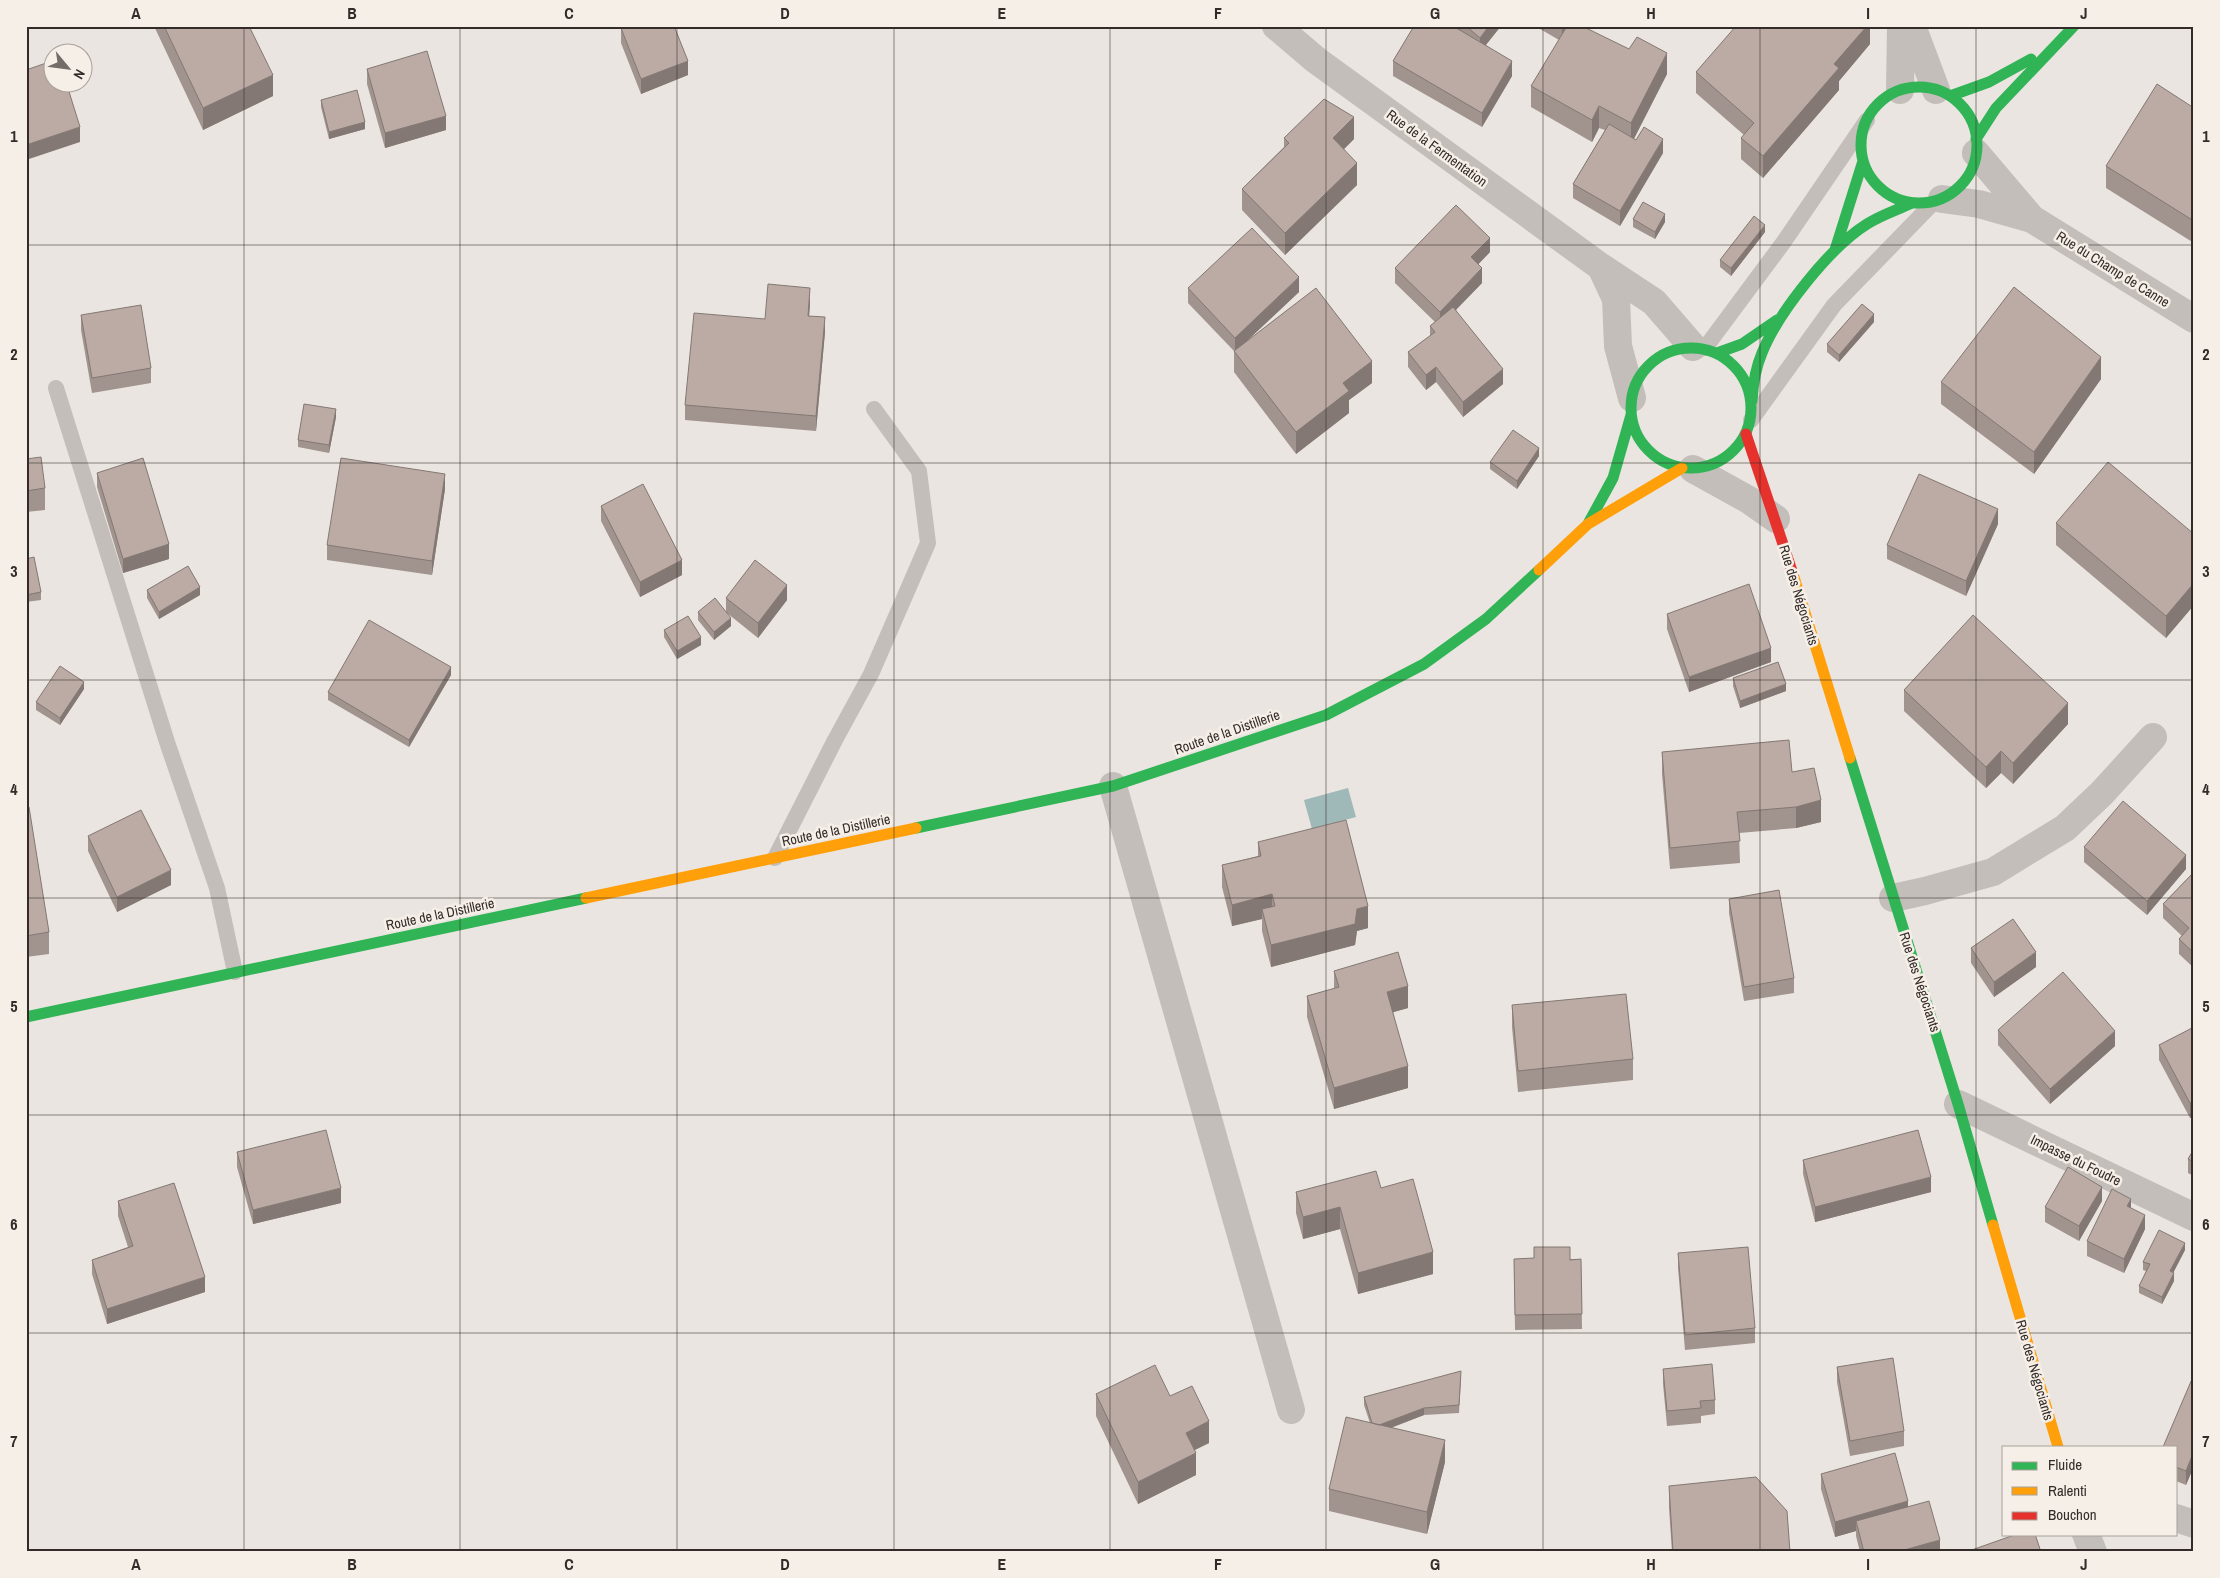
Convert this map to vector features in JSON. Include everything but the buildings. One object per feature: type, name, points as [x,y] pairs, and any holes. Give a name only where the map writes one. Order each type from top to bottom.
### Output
[{"type":"street","name":"Rue de la Fermentation","points":[[1276,26],[1316,60],[1601,267],[1654,302],[1705,350]]},
{"type":"street","points":[[1900,90],[1901,26]]},
{"type":"street","points":[[1912,26],[1943,93]]},
{"type":"street","points":[[1687,468],[1709,466],[1724,459],[1737,448],[1750,422],[1751,387],[1762,353],[1780,318],[1835,250],[1868,224],[1912,203],[1938,200],[1955,190],[1965,180],[1972,167],[1976,146],[1996,108],[2074,26]]},
{"type":"street","points":[[1943,93],[1989,82],[2052,47]]},
{"type":"street","points":[[1912,203],[1895,198],[1880,190],[1870,177],[1862,161],[1860,146],[1862,133],[1875,107],[1886,97],[1900,90],[1918,87],[1943,93],[1963,108],[1972,122],[1976,146]]},
{"type":"street","name":"Rue du Champ de Canne","points":[[1976,146],[2032,219]]},
{"type":"street","points":[[1835,250],[1850,206],[1862,161]]},
{"type":"street","name":"Rue du Champ de Canne","points":[[1938,200],[1979,204],[2032,219],[2194,319]]},
{"type":"street","name":"Rue de la Fermentation","points":[[1601,267],[1616,299],[1618,346],[1631,406]]},
{"type":"street","points":[[1776,519],[1749,500],[1687,468],[1664,462],[1648,450],[1636,434],[1631,406],[1639,377],[1653,361],[1672,350],[1705,350],[1742,344],[1780,318]]},
{"type":"street","points":[[1705,350],[1732,363],[1743,376],[1750,392],[1750,422]]},
{"type":"street","name":"Route de la Distillerie","points":[[1588,524],[1613,478],[1631,406]]},
{"type":"street","name":"Rue des Négociants","points":[[1750,422],[1762,486],[1776,519],[1958,1104],[2058,1446]]},
{"type":"street","name":"Route de la Distillerie","points":[[26,1017],[1113,786],[1326,715],[1424,664],[1486,619],[1588,524],[1687,468]]},
{"type":"street","points":[[1893,898],[1993,872],[2065,828],[2102,793],[2153,736]]},
{"type":"street","points":[[1113,786],[1291,1410]]},
{"type":"street","name":"Impasse du Foudre","points":[[1958,1104],[2194,1217]]},
{"type":"street","points":[[2178,1519],[2194,1524]]},
{"type":"street","points":[[2087,1536],[2093,1552]]},
{"type":"lane","points":[[1705,350],[1783,243],[1867,120]]},
{"type":"lane","points":[[1750,422],[1834,305],[1938,200]]},
{"type":"lane","points":[[56,388],[164,732],[217,888],[235,972]]},
{"type":"lane","points":[[775,858],[871,674],[928,543],[919,471],[874,410]]},
{"type":"water","points":[[1348,788],[1356,817],[1312,829],[1304,800]]},
{"type":"traffic: fast","points":[[1976,139],[1996,108],[2074,26]]},
{"type":"traffic: fast","points":[[1950,96],[1989,82],[2031,59]]},
{"type":"traffic: fast","points":[[1919,87],[1941,92],[1960,104],[1972,123],[1977,145],[1972,167],[1960,186],[1941,198],[1919,203],[1897,198],[1878,186],[1866,167],[1861,145],[1866,123],[1878,104],[1897,92],[1919,87]]},
{"type":"traffic: fast","points":[[1835,250],[1863,161]]},
{"type":"traffic: fast","points":[[1752,401],[1755,377],[1762,353],[1780,319],[1807,282],[1837,248],[1867,224],[1912,203]]},
{"type":"traffic: fast","points":[[1717,353],[1742,344],[1777,320]]},
{"type":"traffic: fast","points":[[1691,348],[1714,352],[1734,365],[1747,385],[1751,408],[1747,431],[1734,451],[1714,464],[1691,468],[1668,464],[1648,451],[1635,431],[1631,408],[1635,385],[1648,365],[1668,352],[1691,348]]},
{"type":"traffic: fast","points":[[1589,522],[1613,478],[1631,415]]},
{"type":"traffic: fast","points":[[916,828],[1113,786],[1326,715],[1424,664],[1486,619],[1539,570]]},
{"type":"traffic: fast","points":[[1850,758],[1958,1104],[1993,1225]]},
{"type":"traffic: fast","points":[[26,1017],[586,898]]},
{"type":"traffic: slow","points":[[1539,570],[1588,524],[1682,468]]},
{"type":"traffic: slow","points":[[1793,574],[1850,758]]},
{"type":"traffic: slow","points":[[586,898],[916,828]]},
{"type":"traffic: slow","points":[[1993,1225],[2058,1446]]},
{"type":"traffic: jam","points":[[1746,434],[1793,574]]}]
